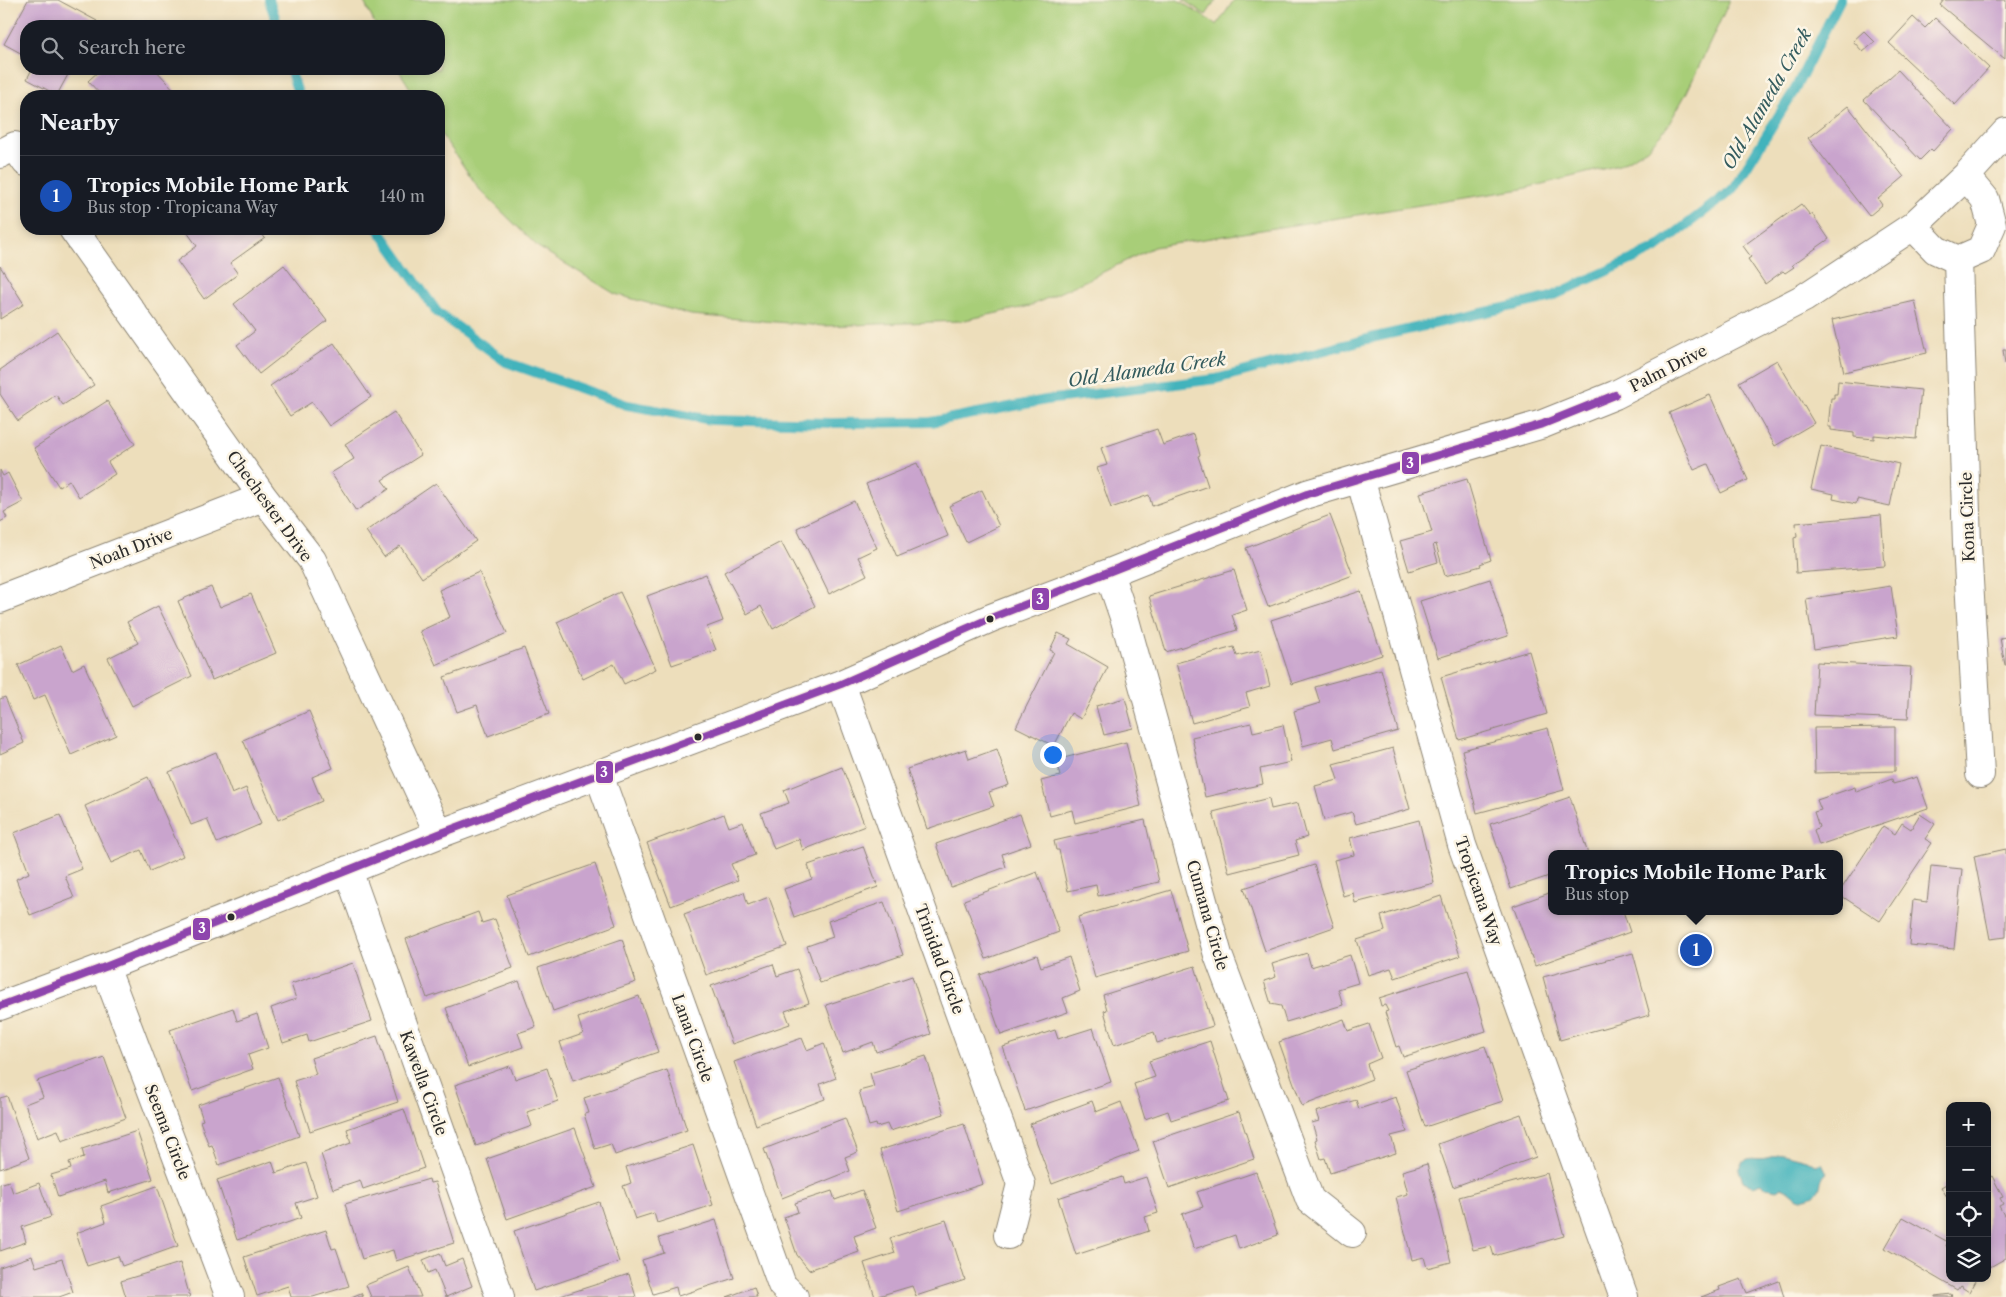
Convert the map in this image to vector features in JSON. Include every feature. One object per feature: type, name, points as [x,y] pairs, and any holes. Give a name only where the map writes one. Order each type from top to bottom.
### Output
[{"type":"street","name":"Palm Drive","points":[[0,1006],[105,967],[439,834],[841,684],[953,634],[1307,494],[1543,424],[1614,395],[1804,298],[1913,226],[1966,176],[2006,132]]},
{"type":"street","points":[[0,154],[15,146],[20,153]]},
{"type":"street","points":[[1913,226],[1936,250],[1958,260],[1981,250],[1999,225],[1985,199],[1966,176]]},
{"type":"street","name":"Chechester Drive","points":[[77,235],[263,496],[312,560],[439,834]]},
{"type":"street","name":"Kona Circle","points":[[1958,260],[1968,545],[1980,774]]},
{"type":"street","name":"Tropicana Way","points":[[1360,478],[1462,844],[1624,1297]]},
{"type":"street","name":"Noah Drive","points":[[0,599],[263,496]]},
{"type":"street","name":"Cumana Circle","points":[[1109,573],[1128,630],[1218,955],[1310,1200],[1352,1233]]},
{"type":"street","name":"Trinidad Circle","points":[[841,684],[1021,1184],[1008,1235]]},
{"type":"street","name":"Lanai Circle","points":[[599,775],[782,1285],[794,1297]]},
{"type":"street","name":"Kawella Circle","points":[[348,870],[500,1297]]},
{"type":"street","name":"Seema Circle","points":[[105,967],[230,1297]]},
{"type":"green space","points":[[363,0],[1178,0],[1217,25],[1234,0],[1730,0],[1687,92],[1667,127],[1647,149],[1619,165],[1522,189],[1154,247],[1030,306],[960,321],[824,326],[691,315],[615,294],[538,247],[480,190],[445,140],[445,90],[411,90],[402,75],[445,75],[445,20],[373,20]]},
{"type":"green space","points":[[1183,0],[1216,0],[1206,15]]},
{"type":"water","points":[[1783,1154],[1806,1160],[1815,1165],[1822,1163],[1827,1173],[1815,1195],[1801,1199],[1781,1187],[1777,1190],[1766,1188],[1762,1183],[1753,1186],[1743,1181],[1739,1170],[1745,1161],[1751,1158],[1762,1159]]},
{"type":"building","points":[[28,0],[58,0],[95,20],[20,20],[20,53],[4,44]]},
{"type":"building","points":[[1944,0],[2006,0],[2005,59],[1940,5]]},
{"type":"building","points":[[1913,17],[1925,28],[1935,18],[1989,68],[1955,105],[1889,43]]},
{"type":"building","points":[[1864,31],[1875,42],[1863,52],[1853,41]]},
{"type":"building","points":[[1898,70],[1953,129],[1933,151],[1931,149],[1920,160],[1864,100]]},
{"type":"building","points":[[29,75],[68,75],[60,90],[48,90],[27,79]]},
{"type":"building","points":[[94,75],[161,75],[174,90],[96,90],[88,81]]},
{"type":"building","points":[[1848,106],[1904,177],[1878,199],[1882,205],[1869,216],[1808,138]]},
{"type":"building","points":[[1801,204],[1810,215],[1812,214],[1829,239],[1792,265],[1794,267],[1785,273],[1783,271],[1765,284],[1748,259],[1751,257],[1743,246]]},
{"type":"building","points":[[189,235],[263,235],[265,238],[230,263],[238,274],[204,299],[177,261],[197,246]]},
{"type":"building","points":[[284,265],[327,321],[259,374],[237,345],[255,331],[234,304]]},
{"type":"building","points":[[0,266],[24,304],[0,319]]},
{"type":"building","points":[[1915,301],[1927,353],[1844,372],[1832,320]]},
{"type":"building","points":[[57,331],[94,385],[63,405],[56,395],[18,421],[0,394],[0,370]]},
{"type":"building","points":[[334,343],[371,397],[329,426],[312,402],[290,416],[270,386]]},
{"type":"building","points":[[2003,350],[2006,350],[2006,364],[2005,364]]},
{"type":"building","points":[[1777,360],[1814,423],[1775,446],[1739,382]]},
{"type":"building","points":[[1838,381],[1921,390],[1916,439],[1874,435],[1874,439],[1854,437],[1854,433],[1831,430],[1831,427],[1828,427],[1831,398],[1834,398],[1834,394],[1837,394]]},
{"type":"building","points":[[1710,395],[1748,480],[1721,493],[1708,464],[1694,470],[1669,413]]},
{"type":"building","points":[[107,401],[135,444],[108,462],[115,474],[79,497],[69,480],[59,487],[34,448]]},
{"type":"building","points":[[394,412],[421,455],[382,480],[389,489],[356,511],[331,473],[354,459],[345,444]]},
{"type":"building","points":[[1157,429],[1163,445],[1194,434],[1200,455],[1198,456],[1208,486],[1152,506],[1149,495],[1111,508],[1097,468],[1107,465],[1101,448]]},
{"type":"building","points":[[1821,446],[1899,464],[1890,506],[1857,499],[1856,504],[1833,499],[1834,494],[1811,489]]},
{"type":"building","points":[[917,463],[948,536],[897,557],[866,484]]},
{"type":"building","points":[[0,470],[3,476],[8,473],[23,502],[4,512],[7,518],[0,522]]},
{"type":"building","points":[[1467,479],[1491,560],[1480,564],[1481,566],[1445,576],[1436,544],[1433,545],[1438,562],[1409,571],[1400,541],[1432,532],[1420,493]]},
{"type":"building","points":[[436,483],[476,541],[422,578],[400,546],[384,557],[366,531]]},
{"type":"building","points":[[982,490],[999,526],[966,542],[949,506]]},
{"type":"building","points":[[854,501],[877,548],[858,557],[867,575],[829,594],[797,528]]},
{"type":"building","points":[[1330,515],[1353,575],[1268,607],[1246,548]]},
{"type":"building","points":[[1881,515],[1885,566],[1796,573],[1794,538],[1797,537],[1796,523]]},
{"type":"building","points":[[781,542],[815,606],[773,629],[761,606],[747,614],[724,572]]},
{"type":"building","points":[[1234,570],[1247,610],[1232,615],[1237,630],[1166,652],[1149,596]]},
{"type":"building","points":[[479,572],[507,633],[436,665],[420,631],[450,617],[439,590]]},
{"type":"building","points":[[706,574],[723,621],[707,627],[716,650],[672,665],[647,596]]},
{"type":"building","points":[[1490,579],[1508,636],[1438,658],[1420,601]]},
{"type":"building","points":[[1891,586],[1898,636],[1814,649],[1806,599]]},
{"type":"building","points":[[211,587],[220,607],[251,594],[276,653],[212,680],[178,601]]},
{"type":"building","points":[[1361,591],[1382,655],[1292,684],[1271,620]]},
{"type":"building","points":[[620,592],[656,669],[624,684],[614,664],[583,679],[557,622]]},
{"type":"building","points":[[158,606],[192,676],[132,706],[108,658],[138,643],[127,622]]},
{"type":"building","points":[[1058,633],[1071,639],[1068,644],[1108,667],[1081,719],[1071,713],[1054,746],[1016,727],[1054,652],[1050,650]]},
{"type":"building","points":[[2006,637],[2006,665],[2005,665],[2000,638]]},
{"type":"building","points":[[61,645],[72,670],[84,664],[116,735],[71,755],[45,695],[33,700],[18,665]]},
{"type":"building","points":[[1234,647],[1237,656],[1261,650],[1270,686],[1246,693],[1250,707],[1192,723],[1176,663]]},
{"type":"building","points":[[524,648],[549,714],[488,736],[477,705],[457,712],[444,677]]},
{"type":"building","points":[[1529,651],[1547,714],[1459,740],[1441,677]]},
{"type":"building","points":[[1817,662],[1911,667],[1908,719],[1814,715]]},
{"type":"building","points":[[1381,669],[1398,731],[1335,749],[1332,738],[1303,746],[1294,711],[1320,703],[1315,687]]},
{"type":"building","points":[[5,697],[24,743],[0,754],[0,699]]},
{"type":"building","points":[[1125,698],[1133,728],[1104,735],[1096,706]]},
{"type":"building","points":[[309,711],[333,768],[312,777],[322,801],[278,820],[243,740]]},
{"type":"building","points":[[1251,723],[1253,732],[1283,725],[1291,762],[1260,769],[1263,784],[1205,797],[1192,737]]},
{"type":"building","points":[[1895,727],[1895,771],[1815,773],[1814,728]]},
{"type":"building","points":[[1548,728],[1564,790],[1477,813],[1462,750]]},
{"type":"building","points":[[1126,742],[1141,806],[1075,823],[1072,810],[1050,816],[1041,781],[1060,776],[1056,760]]},
{"type":"building","points":[[1393,748],[1410,809],[1356,824],[1352,812],[1324,820],[1315,786],[1338,780],[1333,764]]},
{"type":"building","points":[[966,749],[969,759],[997,749],[1009,785],[989,792],[994,806],[927,829],[907,769]]},
{"type":"building","points":[[216,752],[232,794],[246,788],[261,824],[217,843],[207,819],[191,825],[169,772]]},
{"type":"building","points":[[842,767],[865,826],[803,850],[799,839],[774,849],[761,813],[789,803],[784,790]]},
{"type":"building","points":[[148,777],[183,856],[150,871],[141,850],[111,863],[85,806]]},
{"type":"building","points":[[1917,777],[1928,808],[1819,845],[1814,830],[1819,827],[1814,812],[1821,810],[1817,800],[1855,787],[1856,792],[1892,779],[1893,784]]},
{"type":"building","points":[[1570,797],[1587,850],[1548,850],[1548,876],[1511,889],[1490,824]]},
{"type":"building","points":[[1269,798],[1271,809],[1298,803],[1307,837],[1295,841],[1299,855],[1229,873],[1213,812]]},
{"type":"building","points":[[724,814],[729,827],[743,822],[755,855],[731,864],[738,880],[671,906],[647,843]]},
{"type":"building","points":[[1020,814],[1031,844],[1002,854],[1006,867],[951,887],[936,844]]},
{"type":"building","points":[[1920,814],[1935,824],[1925,839],[1932,843],[1880,921],[1843,897],[1843,886],[1883,826],[1895,834],[1902,823],[1911,829]]},
{"type":"building","points":[[60,815],[82,869],[65,876],[74,898],[30,915],[16,879],[29,873],[14,833]]},
{"type":"building","points":[[1145,820],[1159,882],[1098,896],[1096,885],[1068,891],[1059,850],[1056,850],[1054,841]]},
{"type":"building","points":[[1419,820],[1434,883],[1355,903],[1353,893],[1343,896],[1334,860],[1354,855],[1350,838]]},
{"type":"building","points":[[863,846],[878,887],[794,917],[784,889],[812,879],[808,865]]},
{"type":"building","points":[[2006,849],[2006,937],[1990,939],[1974,856]]},
{"type":"building","points":[[595,864],[616,925],[529,957],[507,895]]},
{"type":"building","points":[[1314,865],[1334,927],[1265,951],[1244,888]]},
{"type":"building","points":[[1931,866],[1962,869],[1954,949],[1909,945],[1913,900],[1927,902]]},
{"type":"building","points":[[1037,872],[1059,932],[986,959],[964,900]]},
{"type":"building","points":[[1171,890],[1188,951],[1095,978],[1078,917]]},
{"type":"building","points":[[744,892],[748,905],[769,897],[787,946],[706,975],[684,914]]},
{"type":"building","points":[[1548,893],[1548,915],[1624,915],[1630,932],[1535,966],[1513,906]]},
{"type":"building","points":[[1441,896],[1460,956],[1395,978],[1391,968],[1368,975],[1357,940],[1385,931],[1381,916]]},
{"type":"building","points":[[884,902],[903,955],[820,983],[807,946],[833,937],[828,921]]},
{"type":"building","points":[[478,912],[482,923],[495,919],[513,968],[427,998],[406,939]]},
{"type":"building","points":[[622,939],[636,982],[553,1011],[538,968]]},
{"type":"building","points":[[1307,953],[1311,967],[1350,955],[1358,983],[1338,989],[1343,1005],[1286,1022],[1281,1006],[1271,1004],[1264,981],[1276,977],[1272,964]]},
{"type":"building","points":[[1633,953],[1650,1015],[1560,1040],[1543,977]]},
{"type":"building","points":[[1037,955],[1041,967],[1069,957],[1080,991],[1063,998],[1068,1012],[1001,1035],[980,975]]},
{"type":"building","points":[[353,963],[372,1021],[309,1042],[307,1035],[283,1043],[271,1008],[296,999],[291,984]]},
{"type":"building","points":[[773,964],[777,976],[797,969],[809,1003],[785,1011],[790,1024],[732,1044],[711,986]]},
{"type":"building","points":[[1195,966],[1213,1026],[1157,1043],[1154,1032],[1114,1045],[1104,1011],[1107,1010],[1103,995]]},
{"type":"building","points":[[1468,970],[1486,1031],[1403,1057],[1399,1046],[1396,1047],[1385,1012],[1388,1011],[1385,1005],[1381,1006],[1379,998]]},
{"type":"building","points":[[912,976],[931,1034],[876,1052],[873,1042],[843,1053],[826,1005]]},
{"type":"building","points":[[519,981],[536,1027],[518,1033],[523,1047],[468,1067],[446,1008]]},
{"type":"building","points":[[639,996],[658,1052],[573,1081],[560,1042],[583,1034],[578,1018]]},
{"type":"building","points":[[233,1008],[237,1021],[257,1014],[268,1048],[248,1055],[253,1069],[192,1091],[170,1030]]},
{"type":"building","points":[[1344,1019],[1348,1031],[1369,1024],[1381,1058],[1367,1064],[1372,1079],[1302,1106],[1279,1042]]},
{"type":"building","points":[[1093,1028],[1111,1082],[1025,1111],[1003,1047],[1055,1030],[1058,1039]]},
{"type":"building","points":[[377,1036],[398,1102],[310,1131],[294,1081],[316,1074],[311,1058]]},
{"type":"building","points":[[802,1038],[807,1050],[824,1043],[836,1078],[820,1084],[825,1099],[756,1125],[734,1062]]},
{"type":"building","points":[[1210,1041],[1229,1101],[1171,1120],[1168,1111],[1145,1119],[1134,1084],[1155,1077],[1149,1061]]},
{"type":"building","points":[[1485,1046],[1503,1101],[1425,1127],[1406,1070]]},
{"type":"building","points":[[926,1056],[944,1114],[890,1131],[887,1124],[877,1127],[876,1124],[869,1126],[859,1091],[874,1087],[870,1073]]},
{"type":"building","points":[[104,1057],[126,1118],[62,1141],[58,1130],[37,1138],[25,1104],[43,1097],[37,1081]]},
{"type":"building","points":[[510,1066],[515,1079],[547,1068],[558,1101],[527,1112],[532,1126],[476,1146],[455,1085]]},
{"type":"building","points":[[667,1070],[687,1130],[615,1155],[611,1144],[595,1149],[584,1114],[589,1113],[584,1098]]},
{"type":"building","points":[[278,1077],[299,1136],[219,1165],[212,1145],[209,1146],[200,1121],[203,1120],[198,1105]]},
{"type":"building","points":[[7,1096],[29,1158],[0,1169],[0,1098]]},
{"type":"building","points":[[1396,1097],[1407,1132],[1391,1136],[1396,1153],[1330,1173],[1325,1158],[1321,1159],[1315,1140],[1317,1139],[1312,1123],[1319,1121],[1316,1112],[1356,1100],[1359,1109]]},
{"type":"building","points":[[1092,1101],[1096,1112],[1121,1102],[1139,1151],[1052,1184],[1030,1124]]},
{"type":"building","points":[[404,1109],[424,1168],[363,1189],[360,1180],[333,1189],[321,1154],[351,1143],[347,1129]]},
{"type":"building","points":[[1239,1112],[1254,1159],[1169,1188],[1153,1141]]},
{"type":"building","points":[[1521,1114],[1536,1157],[1453,1187],[1438,1144]]},
{"type":"building","points":[[845,1118],[858,1152],[845,1157],[850,1171],[782,1198],[764,1149]]},
{"type":"building","points":[[964,1124],[983,1184],[898,1211],[880,1150]]},
{"type":"building","points":[[575,1128],[596,1187],[507,1219],[487,1159]]},
{"type":"building","points":[[137,1131],[153,1179],[108,1193],[105,1181],[58,1197],[51,1175],[71,1169],[69,1162],[84,1157],[82,1149]]},
{"type":"building","points":[[693,1145],[713,1205],[657,1223],[654,1213],[635,1219],[623,1186],[631,1183],[626,1167]]},
{"type":"building","points":[[272,1161],[276,1173],[306,1163],[317,1196],[296,1203],[301,1218],[237,1240],[217,1180]]},
{"type":"building","points":[[1427,1164],[1451,1262],[1427,1268],[1424,1257],[1412,1260],[1396,1197],[1408,1194],[1402,1171]]},
{"type":"building","points":[[1256,1172],[1278,1235],[1239,1249],[1235,1235],[1194,1249],[1182,1214],[1203,1207],[1197,1192]]},
{"type":"building","points":[[1547,1173],[1564,1236],[1494,1256],[1491,1246],[1473,1250],[1459,1197]]},
{"type":"building","points":[[1122,1177],[1124,1184],[1146,1177],[1158,1213],[1145,1217],[1149,1231],[1076,1255],[1058,1198]]},
{"type":"building","points":[[1991,1177],[2003,1197],[2000,1198],[2003,1204],[1999,1206],[2006,1219],[2006,1258],[1991,1266],[1991,1192]]},
{"type":"building","points":[[429,1179],[430,1183],[435,1182],[454,1243],[396,1261],[393,1250],[362,1259],[345,1204]]},
{"type":"building","points":[[9,1181],[13,1193],[39,1183],[51,1217],[22,1227],[26,1242],[0,1251],[0,1184]]},
{"type":"building","points":[[1946,1184],[1946,1195],[1941,1187]]},
{"type":"building","points":[[157,1186],[178,1246],[122,1266],[118,1256],[87,1266],[76,1233],[106,1222],[101,1206]]},
{"type":"building","points":[[862,1190],[876,1228],[854,1236],[859,1252],[809,1270],[797,1255],[784,1217],[798,1212],[795,1203],[832,1191],[835,1200]]},
{"type":"building","points":[[599,1202],[619,1262],[534,1291],[514,1231]]},
{"type":"building","points":[[1903,1217],[1946,1241],[1946,1282],[1974,1282],[1969,1292],[1960,1286],[1957,1290],[1885,1248]]},
{"type":"building","points":[[716,1220],[734,1278],[678,1296],[676,1287],[653,1294],[642,1260],[664,1253],[659,1238]]},
{"type":"building","points":[[946,1220],[965,1280],[916,1296],[912,1286],[875,1297],[864,1263],[895,1253],[890,1238]]},
{"type":"building","points":[[326,1230],[332,1249],[336,1248],[349,1286],[313,1297],[291,1297],[288,1286],[257,1296],[244,1257]]},
{"type":"building","points":[[440,1253],[445,1266],[462,1259],[472,1286],[446,1297],[435,1270],[428,1273],[423,1260]]},
{"type":"building","points":[[32,1256],[36,1267],[62,1259],[73,1292],[59,1297],[0,1297],[0,1267]]},
{"type":"building","points":[[180,1263],[190,1297],[126,1297],[121,1281]]},
{"type":"building","points":[[409,1267],[421,1297],[371,1297],[366,1285]]},
{"type":"building","points":[[629,1274],[636,1297],[557,1297]]},
{"type":"building","points":[[1741,1279],[1747,1293],[1779,1281],[1784,1297],[1701,1297],[1720,1290],[1719,1287]]},
{"type":"building","points":[[754,1287],[757,1297],[727,1297]]},
{"type":"building","points":[[361,1293],[363,1297],[351,1297]]},
{"type":"building","points":[[1951,1294],[1952,1297],[1935,1297],[1935,1296]]},
{"type":"waterway","name":"Old Alameda Creek","points":[[269,0],[276,20]]},
{"type":"waterway","name":"Old Alameda Creek","points":[[382,235],[437,312],[506,362],[627,405],[712,420],[831,423],[931,422],[1046,400],[1216,379],[1371,338],[1548,298],[1655,249],[1732,190],[1794,91],[1840,0]]},
{"type":"waterway","name":"Old Alameda Creek","points":[[292,75],[297,90]]},
{"type":"transit line","name":"3","points":[[0,1006],[105,967],[439,834],[841,684],[991,618],[1307,494],[1543,424],[1615,395]]},
{"type":"place","name":"Tropics Mobile Home Park","points":[[1696,950]]}]
